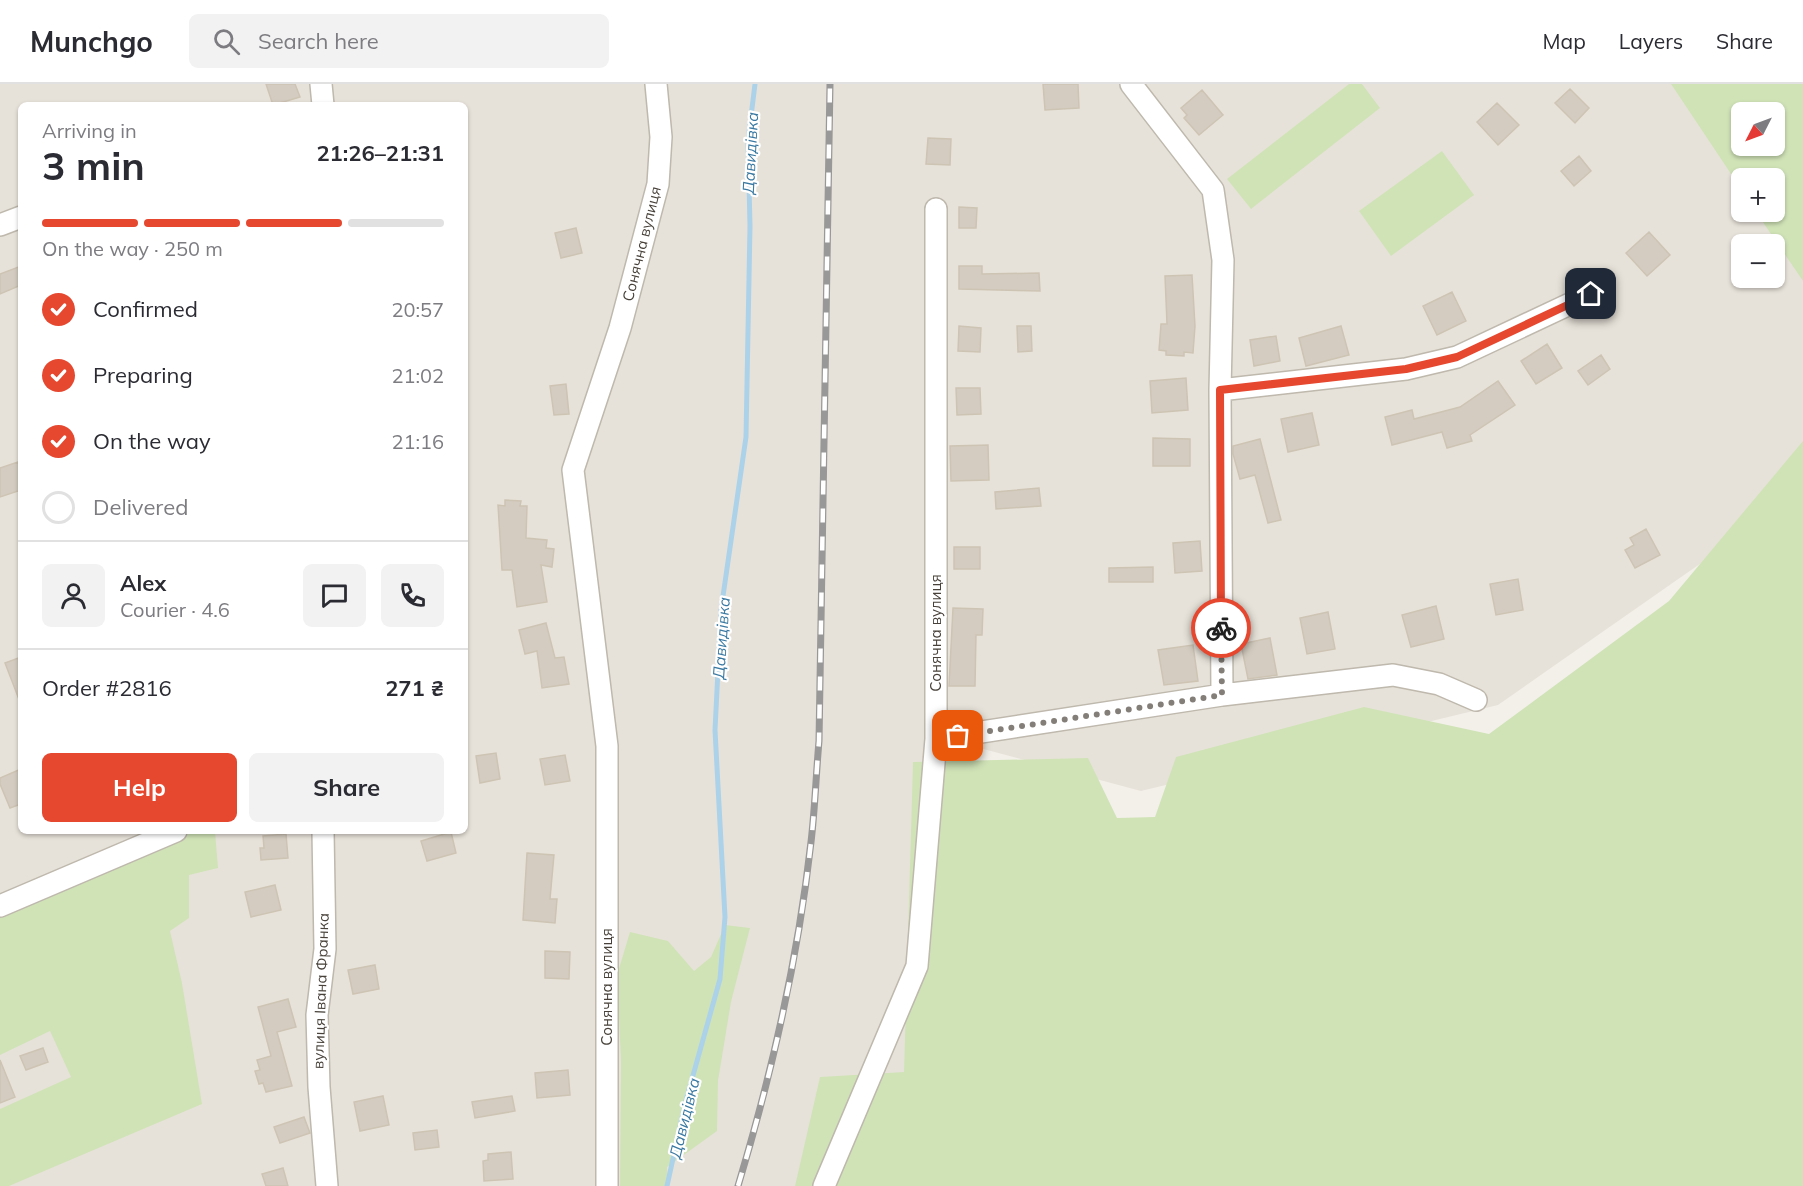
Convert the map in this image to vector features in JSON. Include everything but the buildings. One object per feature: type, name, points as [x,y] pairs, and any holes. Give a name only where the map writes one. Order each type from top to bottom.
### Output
[{"type":"street","points":[[321,84],[323,102]]},
{"type":"street","name":"Сонячна вулиця","points":[[608,1186],[607,746],[573,470],[620,328],[658,184],[661,137],[656,84]]},
{"type":"street","points":[[1131,84],[1213,190],[1223,260],[1220,390],[1222,695]]},
{"type":"street","name":"Сонячна вулиця","points":[[824,1186],[916,966],[936,739],[936,209]]},
{"type":"street","points":[[0,225],[18,218]]},
{"type":"street","points":[[1220,390],[1406,369],[1457,357],[1591,294]]},
{"type":"street","points":[[936,739],[1222,695],[1393,675],[1439,684],[1476,700]]},
{"type":"street","points":[[0,906],[169,834]]},
{"type":"street","name":"вулиця Івана Франка","points":[[323,834],[325,949],[317,1014],[319,1087],[327,1186]]},
{"type":"shaded area","points":[[0,84],[1712,84],[1731,123],[1731,156],[1752,156],[1764,168],[1731,168],[1731,222],[1785,222],[1785,216],[1803,223],[1803,492],[1498,705],[1141,791],[935,736],[916,1186],[0,1186]]},
{"type":"green space","points":[[1349,84],[1362,84],[1380,108],[1251,209],[1227,179]]},
{"type":"green space","points":[[1671,84],[1803,84],[1803,281],[1785,255],[1785,234],[1771,234],[1763,222],[1785,222],[1785,168],[1731,168],[1731,174]]},
{"type":"green space","points":[[1442,151],[1474,195],[1391,256],[1359,211]]},
{"type":"green space","points":[[1803,441],[1803,1186],[795,1186],[820,1077],[904,1072],[913,762],[1088,758],[1117,818],[1155,817],[1176,757],[1364,707],[1489,734],[1669,601]]},
{"type":"green space","points":[[189,834],[215,834],[218,868],[189,875],[189,918],[170,931],[182,983],[202,1104],[9,1186],[0,1186],[0,1109],[71,1077],[50,1031],[0,1055],[0,913]]},
{"type":"green space","points":[[725,925],[750,928],[731,1002],[718,1081],[717,1131],[667,1167],[668,1186],[620,1186],[621,1061],[617,975],[630,932],[668,941],[694,971],[711,957]]},
{"type":"waterway","name":"Давидівка","points":[[667,1186],[685,1104],[720,979],[725,917],[715,730],[721,610],[746,437],[750,226],[748,141],[755,84]]},
{"type":"railway","points":[[738,1186],[773,1058],[791,972],[806,886],[814,817],[819,741],[830,84]]},
{"type":"way so far","points":[[958,736],[1222,695],[1221,628]]},
{"type":"route","points":[[1221,628],[1220,390],[1406,369],[1457,357],[1591,294]]}]
